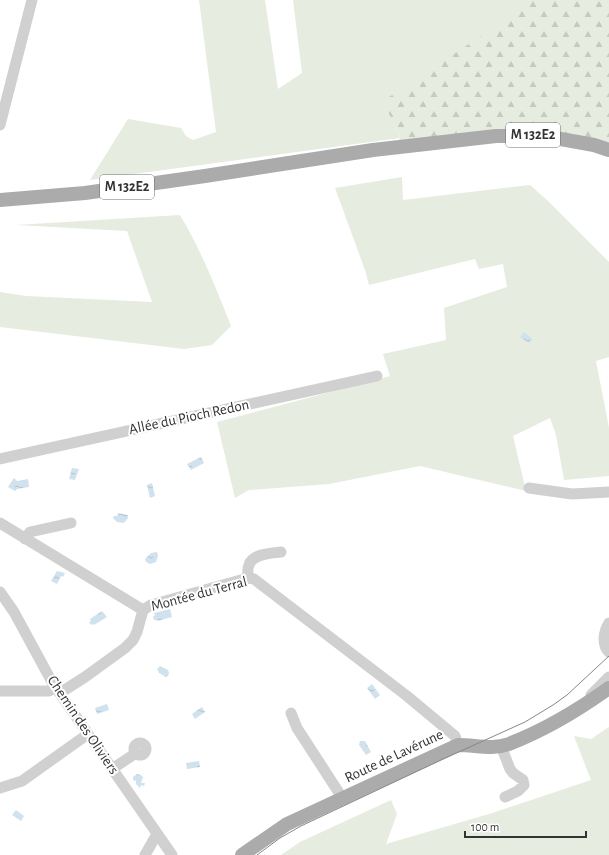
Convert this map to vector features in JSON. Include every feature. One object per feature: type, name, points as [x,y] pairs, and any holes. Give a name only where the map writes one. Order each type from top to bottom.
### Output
[{"type":"main road","name":"M 132E2","points":[[0,200],[85,192],[205,176],[373,150],[496,136],[544,136],[594,145],[609,150]]},
{"type":"main road","name":"Route de Lavérune","points":[[242,855],[287,824],[458,745],[490,748],[502,746],[551,725],[571,714],[609,688]]},
{"type":"street","points":[[0,125],[32,0]]},
{"type":"street","name":"Allée du Pioch Redon","points":[[0,459],[377,376]]},
{"type":"street","points":[[529,488],[572,494],[609,492]]},
{"type":"street","name":"Montée du Terral","points":[[0,523],[143,610],[151,605],[248,578],[254,580],[407,696],[454,736],[458,745]]},
{"type":"street","points":[[25,539],[30,532],[71,523]]},
{"type":"street","points":[[248,578],[249,565],[253,559],[263,555],[280,552]]},
{"type":"street","name":"Chemin des Oliviers","points":[[0,592],[14,612],[58,690],[172,855]]},
{"type":"street","points":[[0,691],[58,690],[85,676],[133,640],[137,632],[143,610]]},
{"type":"street","points":[[609,622],[605,630],[604,639],[605,646],[609,652]]},
{"type":"street","points":[[571,714],[609,677]]},
{"type":"street","points":[[291,713],[297,728],[343,798]]},
{"type":"street","points":[[0,788],[22,781],[88,734]]},
{"type":"street","points":[[502,746],[510,769],[523,780],[524,785],[518,791],[505,797]]},
{"type":"street","points":[[112,768],[136,754]]},
{"type":"street","points":[[0,779],[4,779],[11,784]]},
{"type":"street","points":[[144,855],[157,834]]},
{"type":"green space","points":[[199,0],[265,0],[278,89],[302,73],[293,0],[512,0],[518,12],[384,101],[400,138],[90,180],[128,119],[181,128],[186,136],[193,140],[216,132]]},
{"type":"green space","points":[[512,0],[609,0],[609,150],[544,136],[397,147],[400,137],[383,101],[517,12]]},
{"type":"green space","points":[[402,177],[403,200],[530,185],[609,262],[609,357],[596,361],[609,428],[609,476],[564,480],[556,435],[550,418],[513,436],[526,491],[420,466],[329,484],[249,490],[235,498],[217,422],[390,376],[383,354],[446,340],[444,308],[507,287],[503,264],[479,269],[475,259],[369,285],[335,188]]},
{"type":"green space","points":[[180,215],[188,228],[214,283],[231,326],[212,345],[184,349],[0,327],[0,292],[26,296],[152,302],[127,231],[16,225]]},
{"type":"green space","points":[[609,727],[609,855],[281,855],[300,842],[391,800],[397,814],[386,844],[489,814],[591,780],[574,736],[591,739]]},
{"type":"water","points":[[524,332],[533,339],[529,343],[520,337]]},
{"type":"water","points":[[201,457],[204,463],[191,470],[187,464]]},
{"type":"water","points":[[72,468],[79,469],[75,480],[69,479]]},
{"type":"water","points":[[14,478],[17,481],[28,479],[29,487],[17,489],[15,491],[8,487]]},
{"type":"water","points":[[152,483],[155,496],[150,498],[147,485]]},
{"type":"water","points":[[118,513],[128,515],[128,518],[124,523],[117,522],[113,518],[114,516],[117,516]]},
{"type":"water","points":[[157,552],[158,556],[156,562],[150,564],[146,562],[145,559],[151,553]]},
{"type":"water","points":[[57,571],[65,573],[63,577],[61,576],[57,584],[51,581]]},
{"type":"water","points":[[170,609],[172,617],[157,621],[154,620],[154,613]]},
{"type":"water","points":[[102,611],[107,617],[94,625],[91,625],[89,622],[91,621],[90,619]]},
{"type":"water","points":[[160,666],[168,670],[168,676],[166,677],[159,673],[157,669]]},
{"type":"water","points":[[372,684],[380,695],[375,699],[367,688]]},
{"type":"water","points":[[107,704],[109,710],[97,714],[95,708]]},
{"type":"water","points":[[202,707],[205,712],[195,719],[192,714]]},
{"type":"water","points":[[360,741],[365,741],[371,752],[366,755],[359,745]]},
{"type":"water","points":[[199,761],[200,767],[187,769],[186,763]]},
{"type":"water","points":[[137,774],[143,777],[141,783],[145,783],[144,786],[141,785],[140,788],[136,784],[136,781],[133,780],[133,777]]},
{"type":"water","points":[[16,810],[24,816],[21,821],[12,815]]},
{"type":"tram line","points":[[257,855],[280,838],[301,826],[525,722],[567,695],[609,656]]}]
